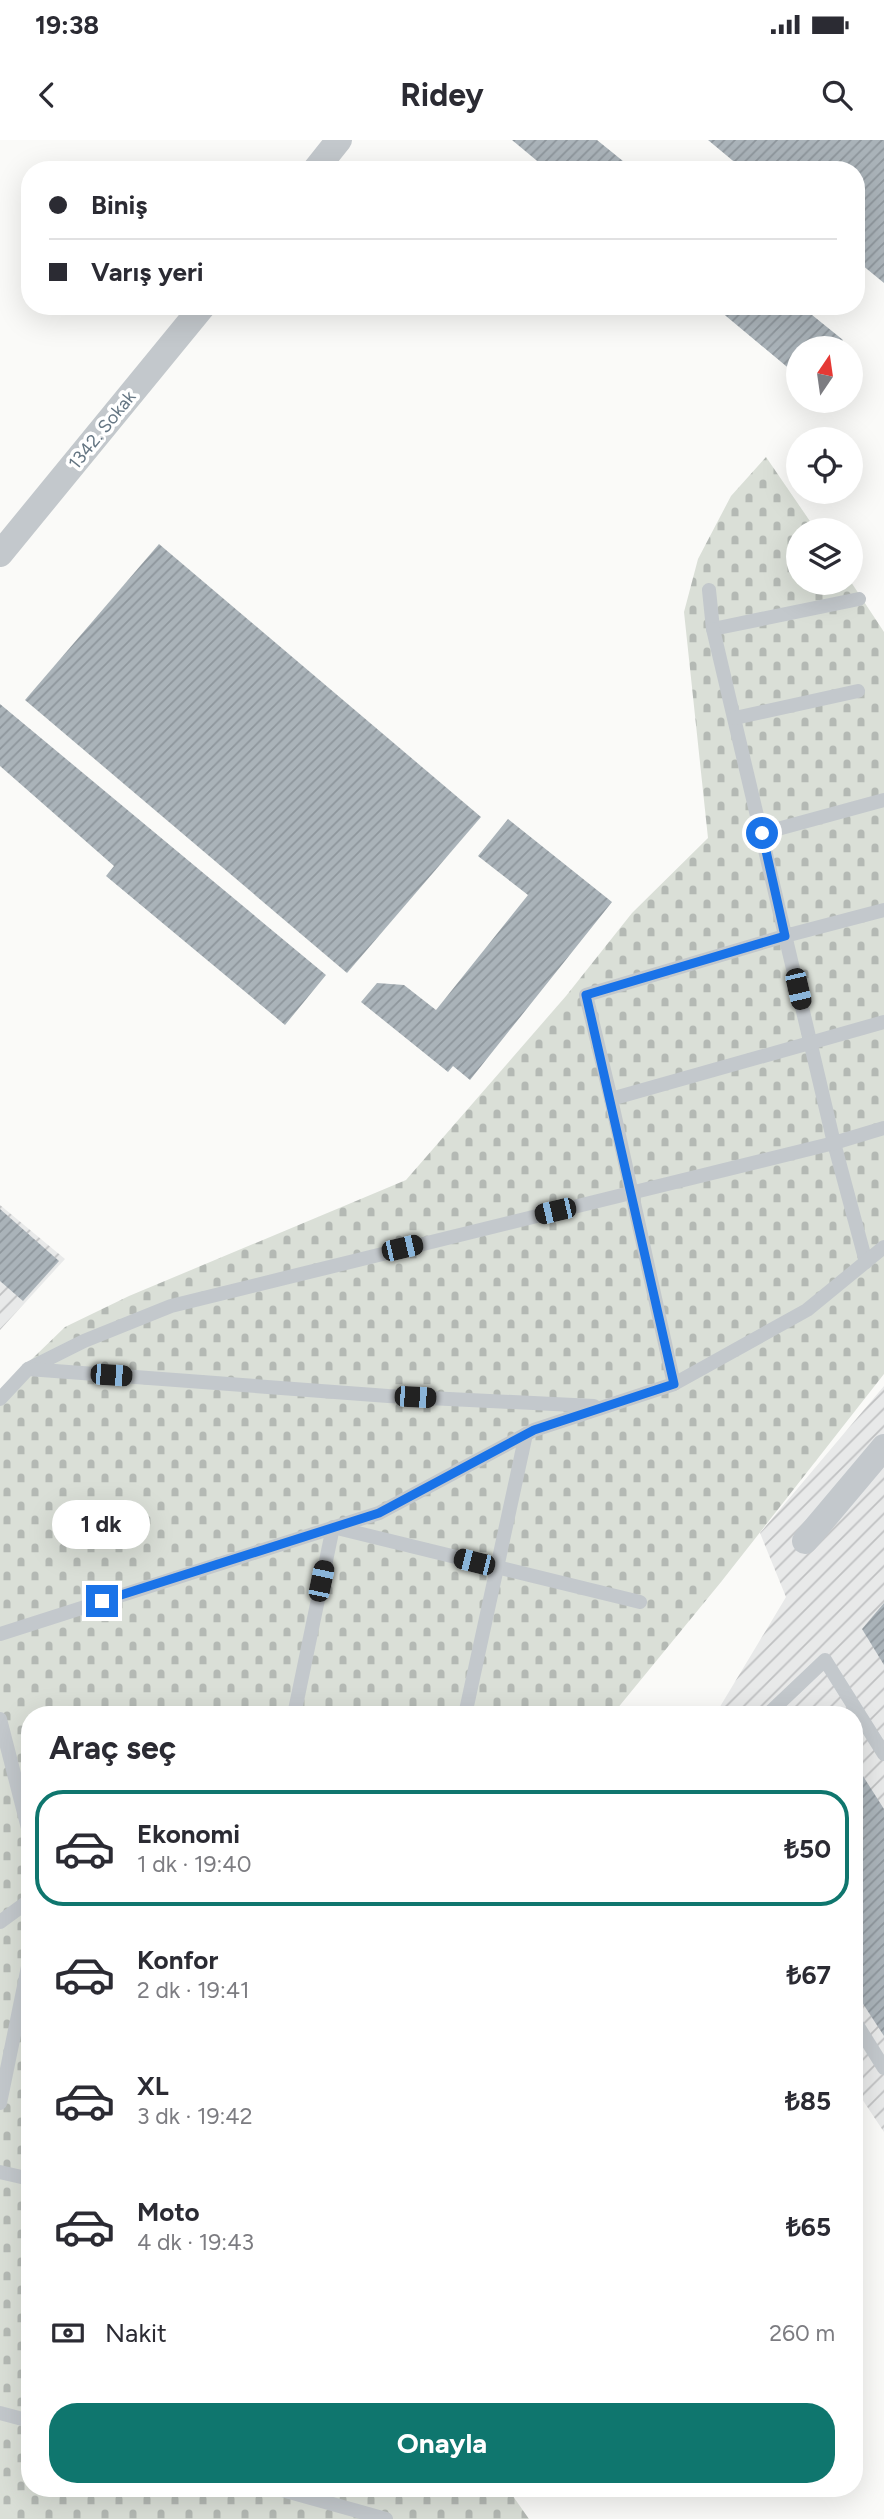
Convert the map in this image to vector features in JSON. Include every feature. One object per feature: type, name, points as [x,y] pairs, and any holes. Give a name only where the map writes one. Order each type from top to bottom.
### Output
[{"type":"street","points":[[322,161],[339,140]]},
{"type":"street","name":"1342. Sokak","points":[[0,554],[196,315]]},
{"type":"street","points":[[805,1541],[884,1447]]},
{"type":"lane","points":[[709,590],[713,629],[834,1143],[866,1262]]},
{"type":"lane","points":[[713,629],[859,599]]},
{"type":"lane","points":[[735,718],[858,691]]},
{"type":"lane","points":[[762,833],[884,800]]},
{"type":"lane","points":[[674,1384],[586,995],[785,936],[884,910]]},
{"type":"lane","points":[[611,1099],[884,1022]]},
{"type":"lane","points":[[0,1399],[28,1369],[84,1341],[171,1306],[834,1143],[884,1128]]},
{"type":"lane","points":[[0,1634],[379,1513],[526,1434],[602,1406],[674,1384],[807,1310],[884,1247]]},
{"type":"lane","points":[[28,1369],[374,1395],[602,1406]]},
{"type":"lane","points":[[467,1706],[526,1434]]},
{"type":"lane","points":[[333,1527],[640,1602]]},
{"type":"lane","points":[[296,1706],[333,1527]]},
{"type":"lane","points":[[776,1706],[824,1660],[853,1706]]},
{"type":"lane","points":[[0,1719],[21,1801]]},
{"type":"lane","points":[[863,1721],[884,1754]]},
{"type":"lane","points":[[0,1922],[21,1907]]},
{"type":"lane","points":[[0,2103],[21,2001]]},
{"type":"lane","points":[[863,2034],[884,2068]]},
{"type":"lane","points":[[0,2172],[21,2177]]},
{"type":"lane","points":[[0,2413],[21,2419]]},
{"type":"lane","points":[[307,2497],[386,2519]]},
{"type":"shaded area","points":[[0,1205],[65,1259],[0,1330]]},
{"type":"shaded area","points":[[884,1386],[884,2132],[863,2100],[863,1706],[720,1706],[786,1597],[760,1533]]},
{"type":"green space","points":[[766,457],[786,486],[786,504],[798,504],[808,518],[786,518],[786,595],[860,595],[884,632],[884,1374],[721,1582],[619,1706],[21,1706],[21,2497],[514,2497],[529,2519],[0,2519],[0,1390],[65,1327],[129,1296],[406,1180],[566,996],[632,913],[708,838],[684,612],[698,559],[731,496]]},
{"type":"building","points":[[512,140],[597,140],[623,161],[537,161]]},
{"type":"building","points":[[708,140],[884,140],[884,283],[865,267],[865,161],[733,161]]},
{"type":"building","points":[[725,315],[812,315],[838,336],[786,336],[786,366]]},
{"type":"building","points":[[159,544],[481,817],[347,973],[25,700]]},
{"type":"building","points":[[0,704],[326,975],[285,1025],[106,876],[114,866],[0,766]]},
{"type":"building","points":[[508,819],[612,902],[470,1080],[453,1066],[448,1072],[361,1002],[377,983],[404,985],[436,1010],[528,895],[478,856]]},
{"type":"building","points":[[0,1209],[59,1261],[23,1301],[0,1281]]},
{"type":"building","points":[[884,1603],[884,1665],[862,1629]]},
{"type":"building","points":[[863,1776],[884,1809],[884,2036],[863,2004]]},
{"type":"route","points":[[102,1601],[379,1513],[534,1430],[674,1384],[586,995],[785,936],[762,833]]}]
